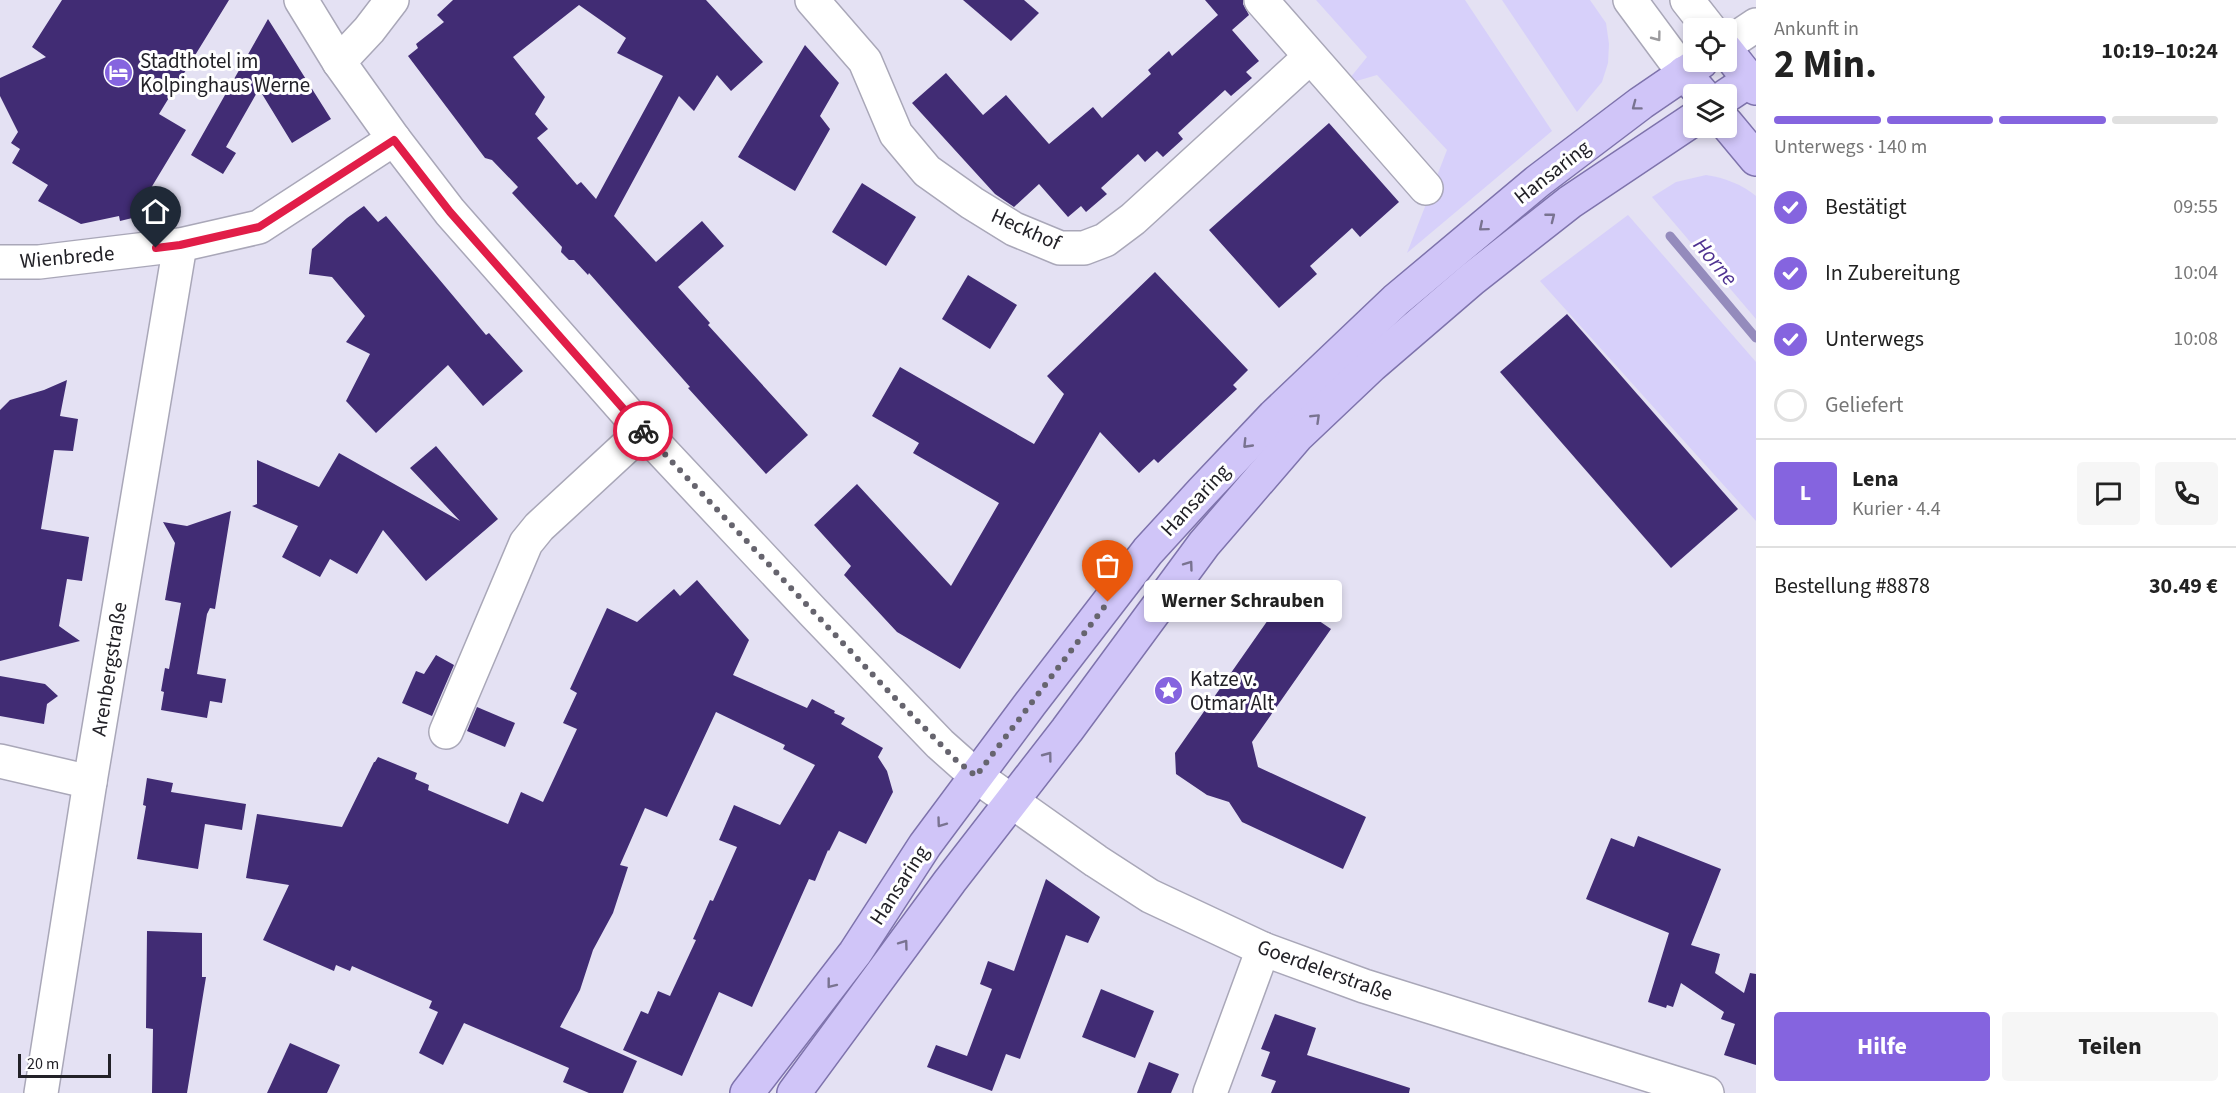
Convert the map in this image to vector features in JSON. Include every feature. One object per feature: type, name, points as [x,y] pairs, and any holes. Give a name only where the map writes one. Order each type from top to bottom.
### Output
[{"type":"main road","points":[[1737,68],[1747,85]]},
{"type":"main road","name":"Hansaring","points":[[747,1093],[855,953],[925,845],[976,776],[1148,551],[1274,416],[1404,293],[1538,181],[1641,103],[1696,76]]},
{"type":"main road","name":"Hansaring","points":[[794,1093],[1204,544],[1297,436],[1372,365],[1472,279],[1570,202],[1683,125]]},
{"type":"main road","points":[[1737,136],[1756,159]]},
{"type":"street","name":"Goerdelerstraße","points":[[301,0],[339,62],[394,140],[450,212],[643,430],[890,693],[956,760],[976,776],[1096,861],[1150,896],[1263,949],[1364,986],[1707,1093]]},
{"type":"street","points":[[339,62],[369,30],[392,0]]},
{"type":"street","name":"Heckhof","points":[[812,0],[866,62],[896,134],[927,171],[1014,229],[1060,248],[1084,248],[1105,240],[1133,219],[1310,57]]},
{"type":"street","points":[[1261,0],[1426,188]]},
{"type":"street","points":[[1630,0],[1696,76]]},
{"type":"street","points":[[1687,0],[1701,18]]},
{"type":"street","points":[[1737,38],[1756,25]]},
{"type":"street","name":"Wienbrede","points":[[0,262],[39,262],[180,245],[259,227],[394,140]]},
{"type":"street","name":"Arenbergstraße","points":[[41,1093],[90,782],[180,245]]},
{"type":"street","points":[[446,732],[526,543],[539,527],[643,430]]},
{"type":"street","points":[[0,761],[90,782]]},
{"type":"street","points":[[1210,1093],[1263,949]]},
{"type":"shaded area","points":[[1316,0],[1465,0],[1552,131],[1407,253],[1447,150],[1377,75],[1353,82],[1350,78],[1367,57]]},
{"type":"shaded area","points":[[1502,0],[1590,0],[1606,23],[1609,44],[1608,63],[1602,82],[1577,112]]},
{"type":"shaded area","points":[[1706,175],[1732,182],[1756,196],[1756,319],[1652,197],[1676,182]]},
{"type":"shaded area","points":[[1628,215],[1756,362],[1756,521],[1540,281]]},
{"type":"building","name":"Stadthotel im Kolpinghaus Werne","points":[[62,0],[229,0],[159,114],[186,130],[148,193],[153,213],[120,221],[119,216],[81,224],[38,201],[48,185],[12,163],[20,149],[11,143],[18,132],[0,96],[0,78],[46,57],[32,47]]},
{"type":"building","points":[[453,0],[706,0],[763,62],[731,91],[717,75],[694,111],[679,96],[614,216],[656,262],[702,221],[724,246],[678,287],[710,323],[708,325],[808,435],[766,474],[589,273],[588,275],[574,260],[569,260],[561,252],[562,247],[512,193],[518,187],[492,160],[485,158],[408,56],[418,48],[416,44],[444,22],[437,15]],"holes":[[[579,5],[626,38],[617,53],[663,76],[596,199],[581,182],[577,185],[537,138],[548,129],[535,114],[545,97],[513,57]]]},
{"type":"building","points":[[963,0],[1024,0],[1039,13],[1011,41]]},
{"type":"building","points":[[1205,0],[1243,0],[1249,15],[1232,30],[1259,61],[1246,72],[1252,78],[1231,96],[1225,90],[1178,133],[1183,139],[1163,157],[1157,151],[1145,162],[1138,154],[1101,188],[1107,194],[1086,212],[1081,206],[1068,217],[1039,184],[1014,207],[995,194],[912,103],[946,73],[983,115],[1006,95],[1049,144],[1093,107],[1102,118],[1151,74],[1148,70],[1169,51],[1172,56],[1218,15]]},
{"type":"building","points":[[268,19],[331,119],[292,143],[259,89],[226,147],[236,153],[223,174],[191,155]]},
{"type":"building","points":[[805,45],[839,83],[820,116],[830,129],[795,191],[738,157]]},
{"type":"building","points":[[1329,123],[1399,202],[1360,237],[1352,228],[1310,266],[1317,274],[1279,308],[1209,230]]},
{"type":"building","points":[[862,183],[916,217],[886,266],[832,232]]},
{"type":"building","points":[[364,206],[378,222],[386,216],[486,335],[489,333],[523,371],[483,406],[448,365],[376,433],[346,401],[370,354],[346,342],[365,316],[332,277],[309,274],[312,249]]},
{"type":"building","points":[[1155,272],[1248,370],[1233,385],[1237,389],[1158,463],[1154,459],[1139,473],[1100,432],[960,669],[897,632],[844,575],[851,566],[814,525],[857,484],[951,586],[999,503],[913,453],[919,443],[872,416],[900,367],[1034,444],[1064,394],[1047,376]]},
{"type":"building","points":[[968,275],[1017,305],[990,349],[942,319]]},
{"type":"building","points":[[1567,314],[1738,509],[1671,568],[1500,372]]},
{"type":"building","points":[[67,380],[60,416],[78,419],[73,451],[54,450],[41,529],[89,537],[82,581],[67,579],[59,626],[80,641],[0,661],[0,410],[10,400],[44,390]]},
{"type":"building","points":[[436,446],[498,519],[426,581],[383,530],[357,574],[330,559],[320,577],[282,557],[298,526],[252,506],[257,504],[257,460],[319,487],[339,453],[460,521],[410,468]]},
{"type":"building","points":[[231,511],[215,609],[210,608],[207,614],[197,674],[226,679],[222,703],[210,701],[207,718],[161,710],[164,692],[161,691],[165,668],[169,669],[181,603],[165,600],[175,543],[163,522],[187,526]]},
{"type":"building","points":[[697,580],[749,640],[733,675],[807,708],[812,699],[845,718],[841,724],[883,748],[878,757],[887,771],[893,792],[866,844],[839,831],[815,881],[809,879],[752,1007],[719,992],[682,1076],[623,1050],[641,1011],[648,1014],[658,991],[670,996],[696,940],[693,939],[710,900],[713,901],[737,847],[719,840],[734,805],[780,825],[815,765],[783,749],[785,745],[716,712],[667,817],[645,808],[620,865],[628,867],[613,913],[593,950],[580,990],[560,1027],[637,1061],[623,1093],[589,1093],[563,1082],[569,1068],[464,1023],[443,1065],[419,1053],[438,1012],[429,1008],[432,1001],[352,966],[350,971],[336,965],[334,971],[263,940],[289,885],[246,878],[257,814],[342,827],[378,757],[417,773],[415,779],[429,785],[428,790],[508,824],[521,792],[543,802],[577,729],[563,723],[577,693],[570,689],[607,608],[637,622],[674,589],[680,596]]},
{"type":"building","points":[[1284,597],[1331,629],[1252,742],[1258,767],[1366,817],[1343,869],[1242,822],[1229,802],[1207,795],[1176,774],[1175,753]]},
{"type":"building","points":[[436,655],[454,665],[432,716],[402,703],[416,671],[424,674]]},
{"type":"building","points":[[0,676],[45,684],[58,696],[47,704],[44,724],[0,716]]},
{"type":"building","points":[[477,707],[515,723],[505,747],[467,731]]},
{"type":"building","points":[[147,778],[173,783],[171,792],[246,804],[242,830],[205,824],[198,869],[137,859],[146,806],[143,805]]},
{"type":"building","points":[[1638,836],[1721,869],[1691,945],[1720,954],[1715,973],[1744,993],[1750,973],[1756,974],[1756,1065],[1724,1055],[1735,1024],[1721,1019],[1724,1012],[1681,983],[1673,1007],[1667,1005],[1666,1008],[1648,1002],[1669,933],[1586,899],[1611,838],[1634,847]]},
{"type":"building","points":[[1046,879],[1100,917],[1088,943],[1066,935],[1020,1059],[1006,1054],[992,1091],[927,1067],[936,1045],[967,1056],[992,989],[980,984],[988,961],[1014,971]]},
{"type":"building","points":[[147,931],[202,933],[202,977],[206,977],[187,1093],[152,1093],[153,1029],[146,1028]]},
{"type":"building","points":[[1101,989],[1154,1011],[1135,1058],[1082,1037]]},
{"type":"building","points":[[1275,1014],[1316,1028],[1307,1055],[1410,1088],[1409,1093],[1271,1093],[1276,1081],[1261,1076],[1270,1052],[1261,1049]]},
{"type":"building","points":[[290,1043],[340,1065],[327,1093],[267,1093]]},
{"type":"building","points":[[1149,1062],[1179,1074],[1171,1093],[1137,1093]]},
{"type":"waterway","name":"Horne","points":[[1670,236],[1756,338]]},
{"type":"way so far","points":[[643,431],[890,693],[956,760],[976,776],[1108,602]]},
{"type":"place","name":"Stadthotel im Kolpinghaus Werne","points":[[119,73]]},
{"type":"place","name":"Werner Schrauben","points":[[1108,602]]},
{"type":"place","name":"Katze v. Otmar Alt","points":[[1169,691]]},
{"type":"route","points":[[156,248],[180,245],[259,227],[394,140],[450,212],[643,431]]}]
